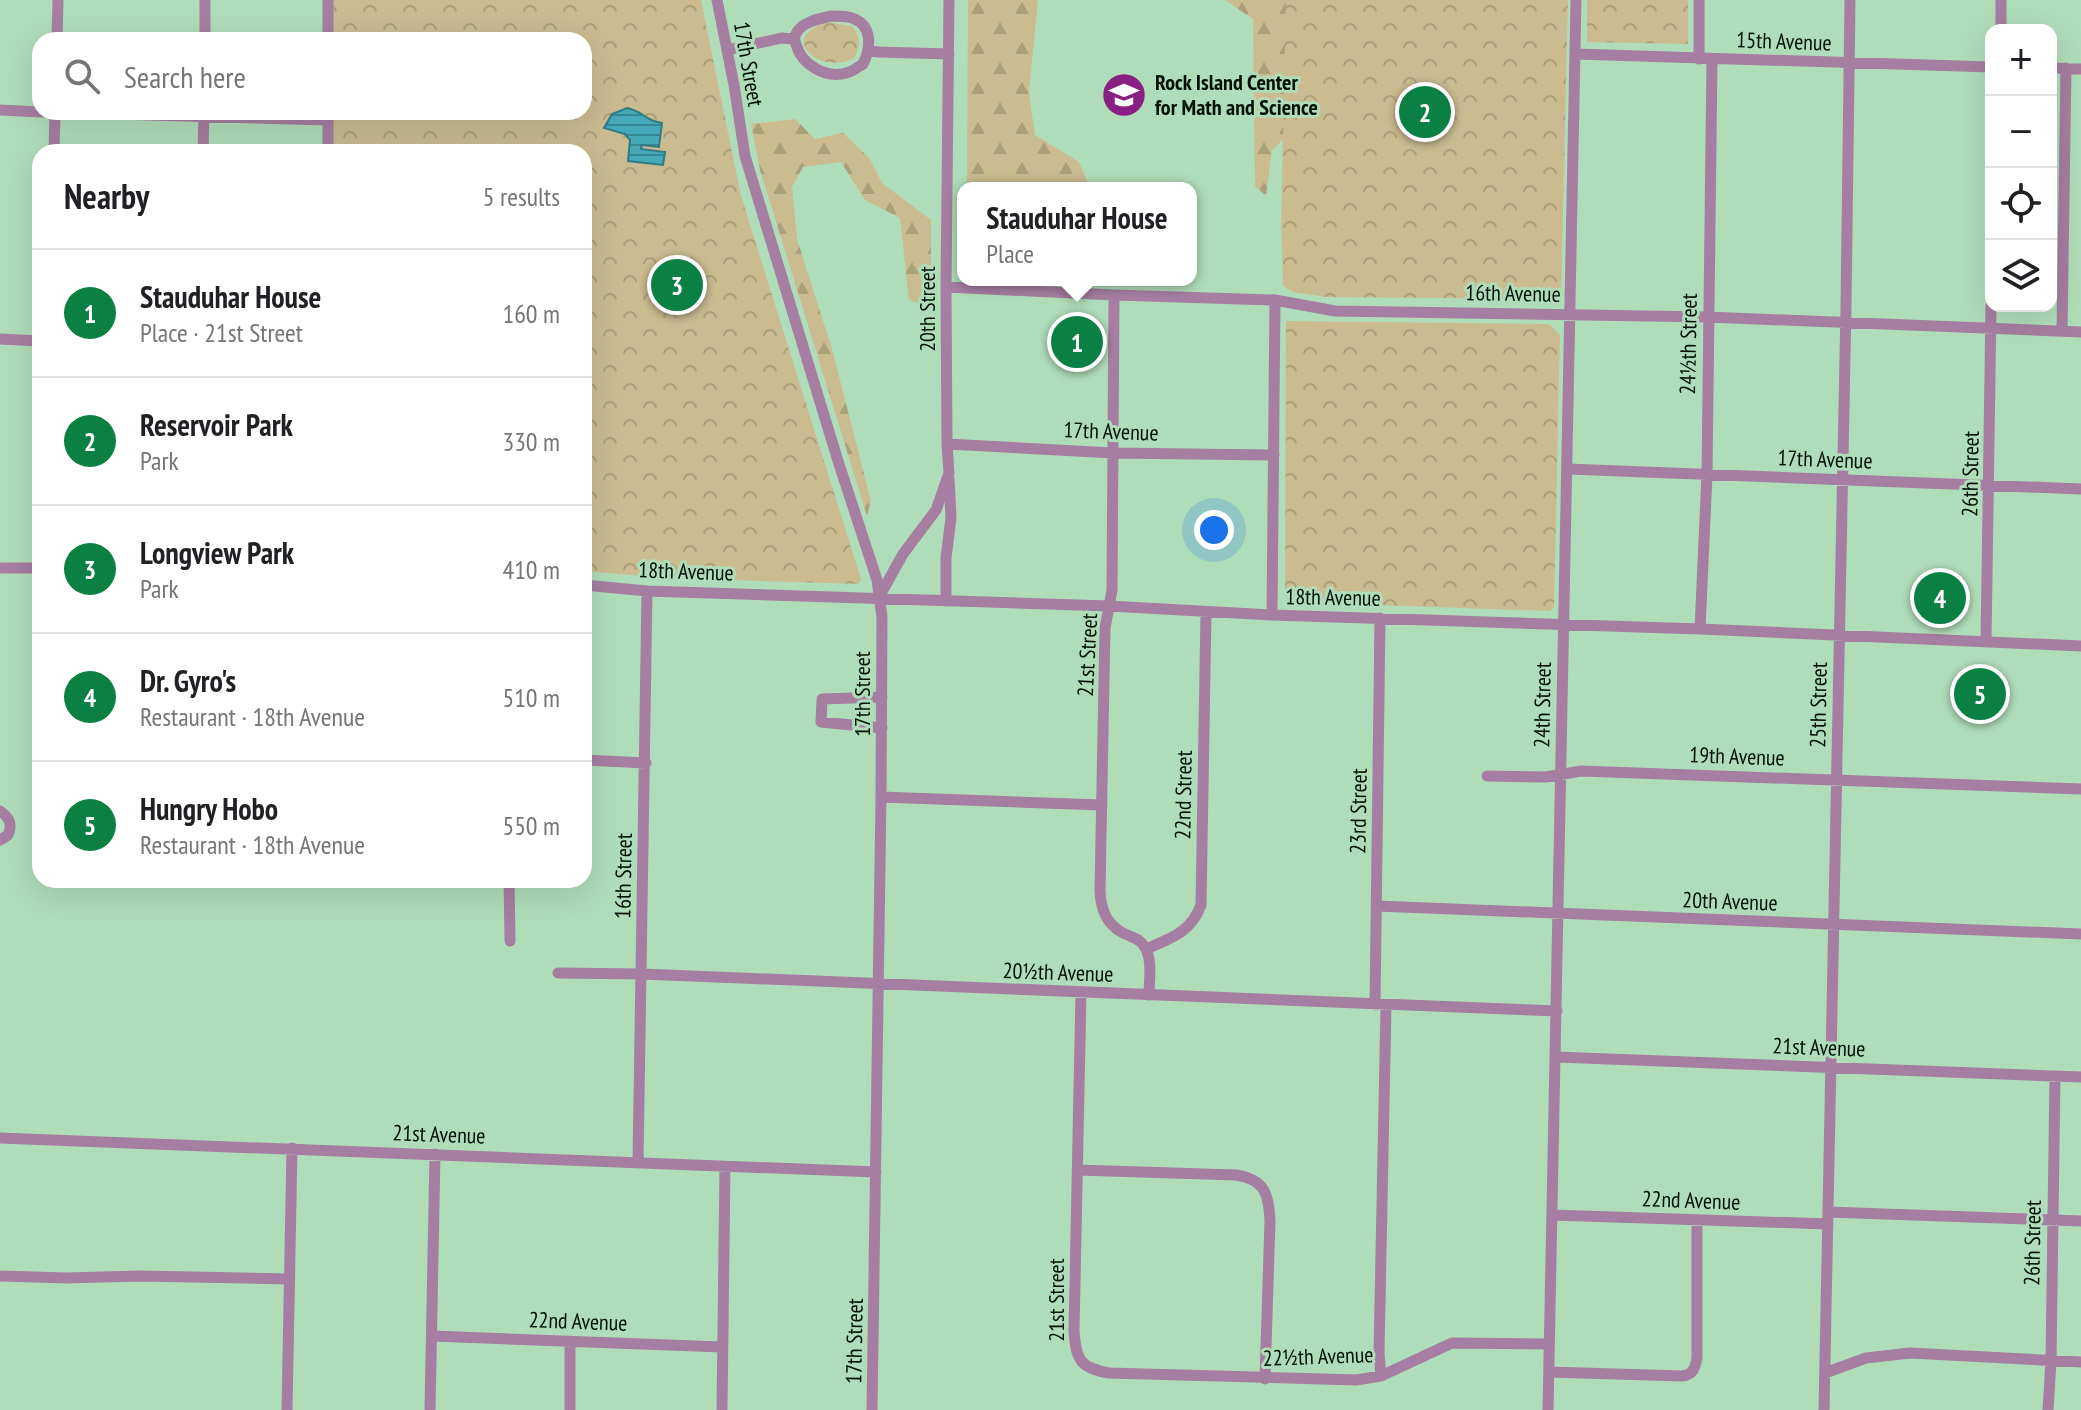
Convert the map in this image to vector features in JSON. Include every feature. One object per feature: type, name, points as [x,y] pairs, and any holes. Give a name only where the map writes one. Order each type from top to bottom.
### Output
[{"type":"street","points":[[57,32],[58,0]]},
{"type":"street","points":[[205,0],[205,32]]},
{"type":"street","points":[[328,0],[328,32]]},
{"type":"street","name":"17th Street","points":[[717,0],[745,156],[877,580],[882,617],[872,1410]]},
{"type":"street","name":"20th Street","points":[[879,598],[903,554],[936,510],[949,473],[946,287],[949,0]]},
{"type":"street","name":"24th Street","points":[[1548,1410],[1576,0]]},
{"type":"street","points":[[1699,0],[1699,59]]},
{"type":"street","name":"25th Street","points":[[1824,1410],[1850,0]]},
{"type":"street","points":[[2001,0],[2001,24]]},
{"type":"street","points":[[831,16],[850,17],[863,27],[869,38],[869,50],[863,64],[846,74],[836,74],[819,71],[806,62],[799,55],[794,39],[803,26],[815,20],[831,16]]},
{"type":"street","points":[[727,50],[782,38],[794,39]]},
{"type":"street","points":[[869,50],[949,54]]},
{"type":"street","name":"15th Avenue","points":[[1576,54],[1985,67]]},
{"type":"street","name":"24½th Street","points":[[1700,629],[1707,475],[1712,59]]},
{"type":"street","points":[[2057,68],[2081,69]]},
{"type":"street","points":[[2062,331],[2066,68]]},
{"type":"street","points":[[0,110],[32,112]]},
{"type":"street","points":[[54,144],[55,120]]},
{"type":"street","points":[[203,144],[204,120]]},
{"type":"street","points":[[328,120],[328,144]]},
{"type":"street","name":"16th Avenue","points":[[946,287],[1275,300],[1335,311],[1708,317],[2081,332]]},
{"type":"street","name":"21st Street","points":[[1114,295],[1112,590],[1105,628],[1100,891],[1103,911],[1112,925],[1137,939],[1146,949]]},
{"type":"street","points":[[1272,615],[1275,300]]},
{"type":"street","name":"26th Street","points":[[1986,642],[1991,312]]},
{"type":"street","points":[[0,339],[32,341]]},
{"type":"street","name":"17th Avenue","points":[[947,444],[1113,453],[1274,455]]},
{"type":"street","name":"17th Avenue","points":[[1568,469],[2081,489]]},
{"type":"street","points":[[946,601],[946,558],[952,502],[949,473]]},
{"type":"street","points":[[0,568],[32,568]]},
{"type":"street","name":"18th Avenue","points":[[592,586],[647,591],[1109,606],[2081,646]]},
{"type":"street","name":"16th Street","points":[[638,1162],[647,591]]},
{"type":"street","name":"22nd Street","points":[[1146,949],[1188,928],[1201,905],[1206,612]]},
{"type":"street","name":"23rd Street","points":[[1380,618],[1377,906],[1381,1005],[1381,1376]]},
{"type":"street","points":[[882,697],[822,699],[821,722],[882,728]]},
{"type":"street","points":[[592,760],[646,763]]},
{"type":"street","name":"19th Avenue","points":[[1487,776],[1546,777],[1581,771],[2081,789]]},
{"type":"street","points":[[881,797],[1102,805]]},
{"type":"street","points":[[0,811],[11,824],[8,835],[0,840]]},
{"type":"street","points":[[509,888],[510,941]]},
{"type":"street","name":"20th Avenue","points":[[1377,906],[2081,934]]},
{"type":"street","points":[[1146,949],[1149,995]]},
{"type":"street","name":"20½th Avenue","points":[[558,973],[1557,1011]]},
{"type":"street","name":"21st Street","points":[[1081,993],[1074,1331],[1075,1349],[1083,1364]]},
{"type":"street","name":"21st Avenue","points":[[1556,1057],[2081,1077]]},
{"type":"street","name":"26th Street","points":[[2048,1410],[2055,1076]]},
{"type":"street","name":"21st Avenue","points":[[0,1138],[876,1172]]},
{"type":"street","points":[[287,1410],[292,1148]]},
{"type":"street","points":[[430,1410],[435,1154]]},
{"type":"street","points":[[722,1410],[725,1166]]},
{"type":"street","points":[[1078,1170],[1236,1175],[1248,1177],[1262,1187],[1270,1203],[1265,1379]]},
{"type":"street","name":"22nd Avenue","points":[[1552,1215],[1697,1221],[1828,1218],[2081,1221]]},
{"type":"street","points":[[1549,1372],[1682,1376],[1694,1369],[1697,1358],[1697,1221]]},
{"type":"street","points":[[0,1276],[289,1279]]},
{"type":"street","name":"22nd Avenue","points":[[432,1336],[722,1347]]},
{"type":"street","points":[[570,1342],[570,1410]]},
{"type":"street","name":"22½th Avenue","points":[[1083,1364],[1109,1373],[1356,1380],[1381,1376],[1452,1343],[1549,1344]]},
{"type":"street","points":[[1825,1373],[1866,1358],[1910,1353],[2081,1362]]},
{"type":"green space","points":[[333,0],[701,0],[741,196],[861,579],[858,584],[664,578],[592,572],[592,144],[333,144],[333,120],[592,120],[592,32],[333,32]]},
{"type":"green space","points":[[968,0],[1038,0],[1029,92],[1035,135],[1079,162],[1087,182],[967,182]]},
{"type":"green space","points":[[1225,0],[1305,0],[1293,130],[1272,150],[1266,196],[1255,186],[1253,19]]},
{"type":"green space","points":[[1286,0],[1568,0],[1561,299],[1326,297],[1293,292],[1283,286],[1281,223]]},
{"type":"green space","points":[[1587,0],[1688,0],[1688,44],[1587,42]]},
{"type":"green space","points":[[826,22],[852,26],[859,42],[854,58],[830,62],[810,54],[805,38],[811,29]]},
{"type":"green space","points":[[795,119],[815,139],[843,133],[870,159],[882,183],[931,220],[931,307],[909,300],[900,218],[865,200],[841,162],[803,167],[792,187],[797,239],[832,349],[871,501],[867,516],[760,170],[751,124]]},
{"type":"green space","points":[[1286,321],[1549,324],[1560,335],[1554,607],[1550,611],[1290,602],[1285,595]]},
{"type":"water","points":[[627,108],[662,123],[659,147],[642,145],[641,149],[665,152],[663,165],[628,161],[630,140],[625,134],[604,128],[612,114]]},
{"type":"place","name":"Rock Island Center for Math and Science","points":[[1124,95]]},
{"type":"place","name":"Reservoir Park","points":[[1425,112]]},
{"type":"place","name":"Longview Park","points":[[677,285]]},
{"type":"place","name":"Stauduhar House","points":[[1077,342]]},
{"type":"place","name":"Dr. Gyro's","points":[[1940,598]]},
{"type":"place","name":"Hungry Hobo","points":[[1980,694]]}]
